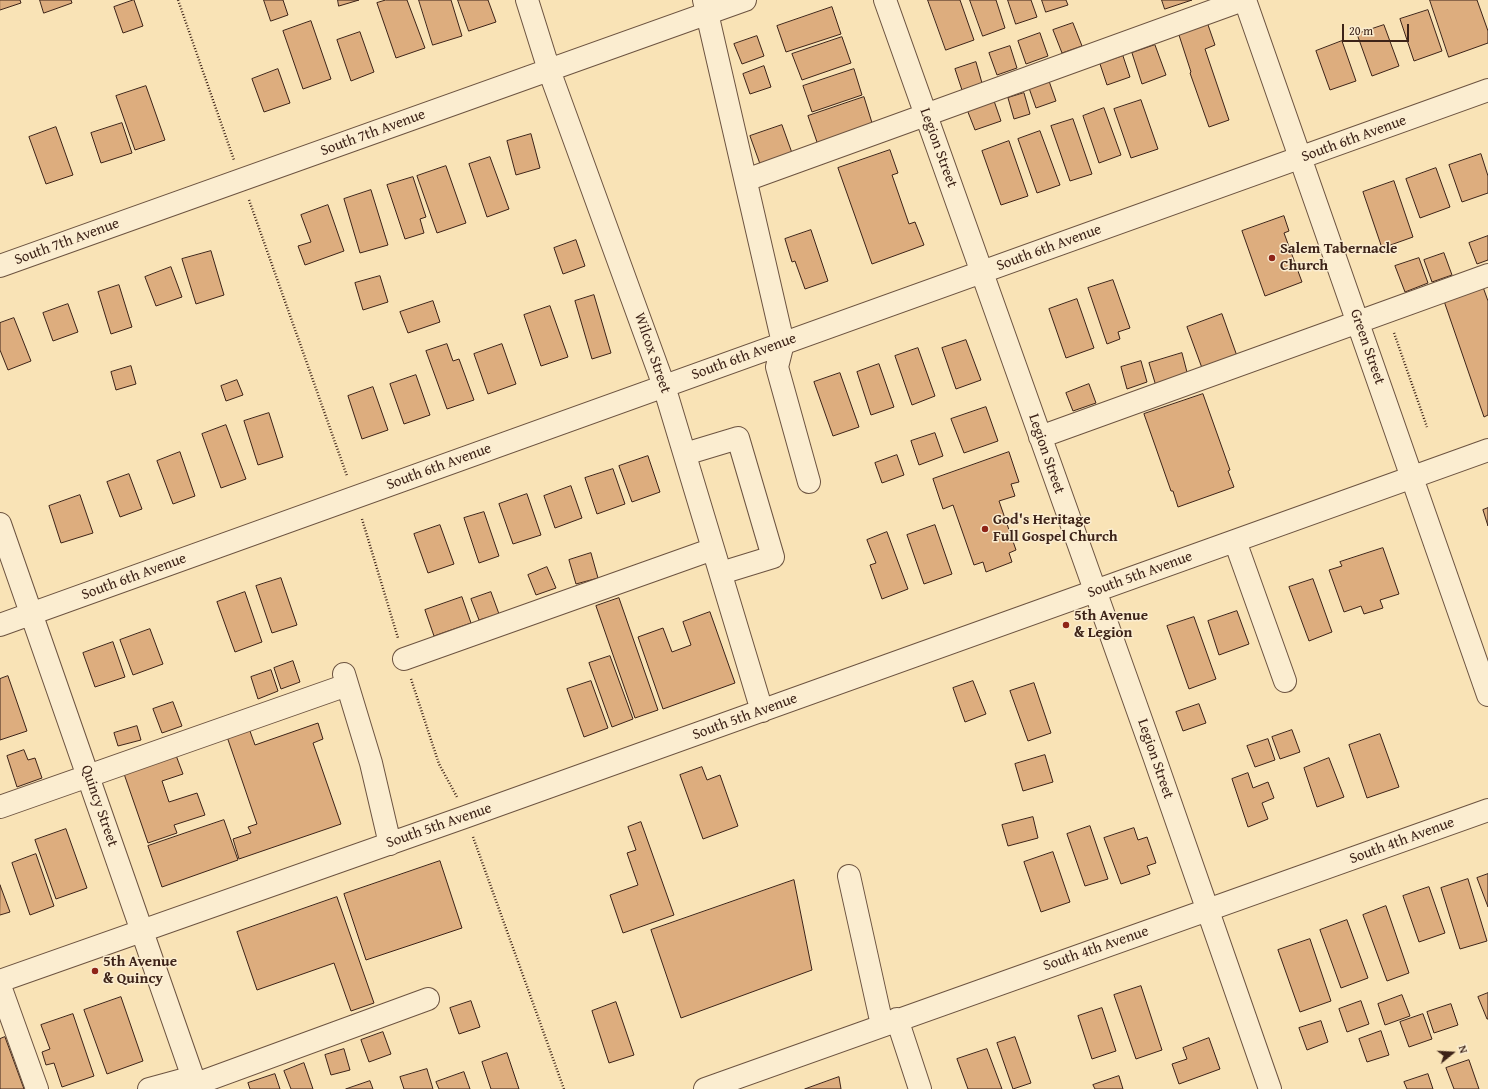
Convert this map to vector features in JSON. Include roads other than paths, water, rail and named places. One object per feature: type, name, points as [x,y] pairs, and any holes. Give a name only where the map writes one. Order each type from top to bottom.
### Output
[{"type":"street","name":"Wilcox Street","points":[[527,0],[549,70],[664,386],[762,711]]},
{"type":"street","name":"South 7th Avenue","points":[[0,266],[549,70],[706,7],[745,0]]},
{"type":"street","name":"Legion Street","points":[[885,0],[1270,1089]]},
{"type":"street","points":[[746,180],[1244,0]]},
{"type":"street","name":"Green Street","points":[[1244,0],[1488,695]]},
{"type":"street","points":[[706,7],[783,343],[777,366],[809,482]]},
{"type":"street","name":"South 6th Avenue","points":[[0,625],[1488,90]]},
{"type":"street","points":[[1040,437],[1488,276]]},
{"type":"street","points":[[685,454],[738,438],[773,557],[721,573]]},
{"type":"street","name":"South 5th Avenue","points":[[0,981],[390,844],[1488,450]]},
{"type":"street","name":"Quincy Street","points":[[0,524],[195,1083]]},
{"type":"street","points":[[1235,541],[1285,681]]},
{"type":"street","points":[[404,659],[713,549]]},
{"type":"street","points":[[0,807],[88,776],[345,679],[370,763],[390,844]]},
{"type":"street","name":"South 4th Avenue","points":[[705,1089],[889,1022],[1488,810]]},
{"type":"street","points":[[849,876],[889,1022],[920,1089]]},
{"type":"street","points":[[0,986],[36,1089]]},
{"type":"street","points":[[149,1089],[195,1083],[428,999]]},
{"type":"place","name":"Salem Tabernacle Church","points":[[1272,258]]},
{"type":"place","name":"God's Heritage Full Gospel Church","points":[[985,529]]},
{"type":"place","name":"5th Avenue & Legion","points":[[1066,625]]},
{"type":"place","name":"5th Avenue & Quincy","points":[[95,971]]}]
